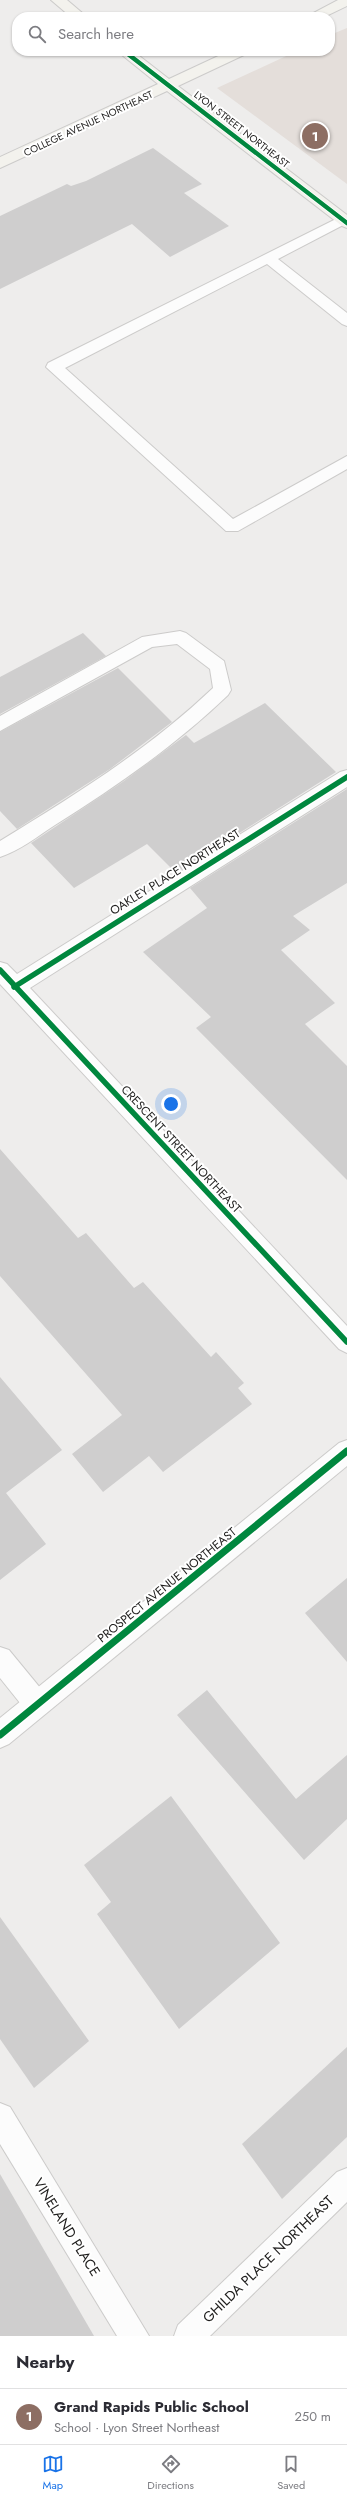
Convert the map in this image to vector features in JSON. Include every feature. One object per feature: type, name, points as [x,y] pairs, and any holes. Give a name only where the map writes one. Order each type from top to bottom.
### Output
[{"type":"street","points":[[58,0],[74,12]]},
{"type":"street","points":[[322,12],[340,2]]},
{"type":"street","name":"LYON STREET NORTHEAST","points":[[130,56],[345,222]]},
{"type":"street","name":"COLLEGE AVENUE NORTHEAST","points":[[0,163],[169,86],[231,56]]},
{"type":"street","name":"OAKLEY PLACE NORTHEAST","points":[[14,987],[347,777]]},
{"type":"street","name":"CRESCENT STREET NORTHEAST","points":[[0,970],[14,987],[347,1342]]},
{"type":"street","name":"PROSPECT AVENUE NORTHEAST","points":[[0,1735],[347,1451]]},
{"type":"street","name":"VINELAND PLACE","points":[[0,2117],[134,2336]]},
{"type":"street","name":"GHILDA PLACE NORTHEAST","points":[[189,2336],[347,2182]]},
{"type":"lane","points":[[345,222],[268,258],[54,367],[232,527],[347,462]]},
{"type":"lane","points":[[268,258],[347,321]]},
{"type":"lane","points":[[0,724],[148,641],[180,638],[218,666],[222,690],[194,719],[102,786],[0,850]]},
{"type":"lane","points":[[0,1659],[37,1704]]},
{"type":"shaded area","points":[[347,28],[347,184],[217,88],[286,56],[335,56],[335,33]]},
{"type":"building","points":[[153,148],[202,184],[184,193],[229,226],[170,257],[132,224],[0,289],[0,216],[67,184],[71,186],[86,181]]},
{"type":"building","points":[[83,633],[106,656],[0,714],[0,677]]},
{"type":"building","points":[[118,668],[172,722],[110,769],[17,829],[0,811],[0,732]]},
{"type":"building","points":[[265,703],[336,772],[176,873],[147,844],[74,888],[31,843],[124,781],[186,735],[194,743]]},
{"type":"building","points":[[347,789],[347,883],[293,916],[310,930],[281,950],[335,1003],[305,1024],[347,1066],[347,1180],[196,1028],[211,1017],[143,952],[207,908],[190,888]]},
{"type":"building","points":[[0,1149],[78,1238],[86,1233],[134,1288],[143,1282],[211,1357],[216,1352],[244,1383],[238,1388],[252,1404],[163,1472],[149,1456],[103,1492],[72,1454],[122,1415],[0,1276]]},
{"type":"building","points":[[0,1377],[62,1450],[6,1493],[46,1544],[0,1580]]},
{"type":"building","points":[[347,1578],[347,1662],[305,1613]]},
{"type":"building","points":[[207,1690],[296,1799],[347,1755],[347,1819],[304,1860],[177,1715]]},
{"type":"building","points":[[171,1796],[280,1943],[179,2029],[97,1914],[111,1902],[84,1865]]},
{"type":"building","points":[[0,1917],[89,2041],[34,2088],[0,2039]]},
{"type":"building","points":[[347,2047],[347,2137],[282,2199],[242,2144]]},
{"type":"building","points":[[0,2174],[94,2336],[0,2336]]},
{"type":"cycle path","points":[[130,56],[347,223]]},
{"type":"cycle path","points":[[14,987],[347,777]]},
{"type":"cycle path","points":[[0,970],[347,1342]]},
{"type":"cycle path","points":[[0,1735],[347,1451]]},
{"type":"place","name":"Grand Rapids Public School","points":[[315,136]]}]
